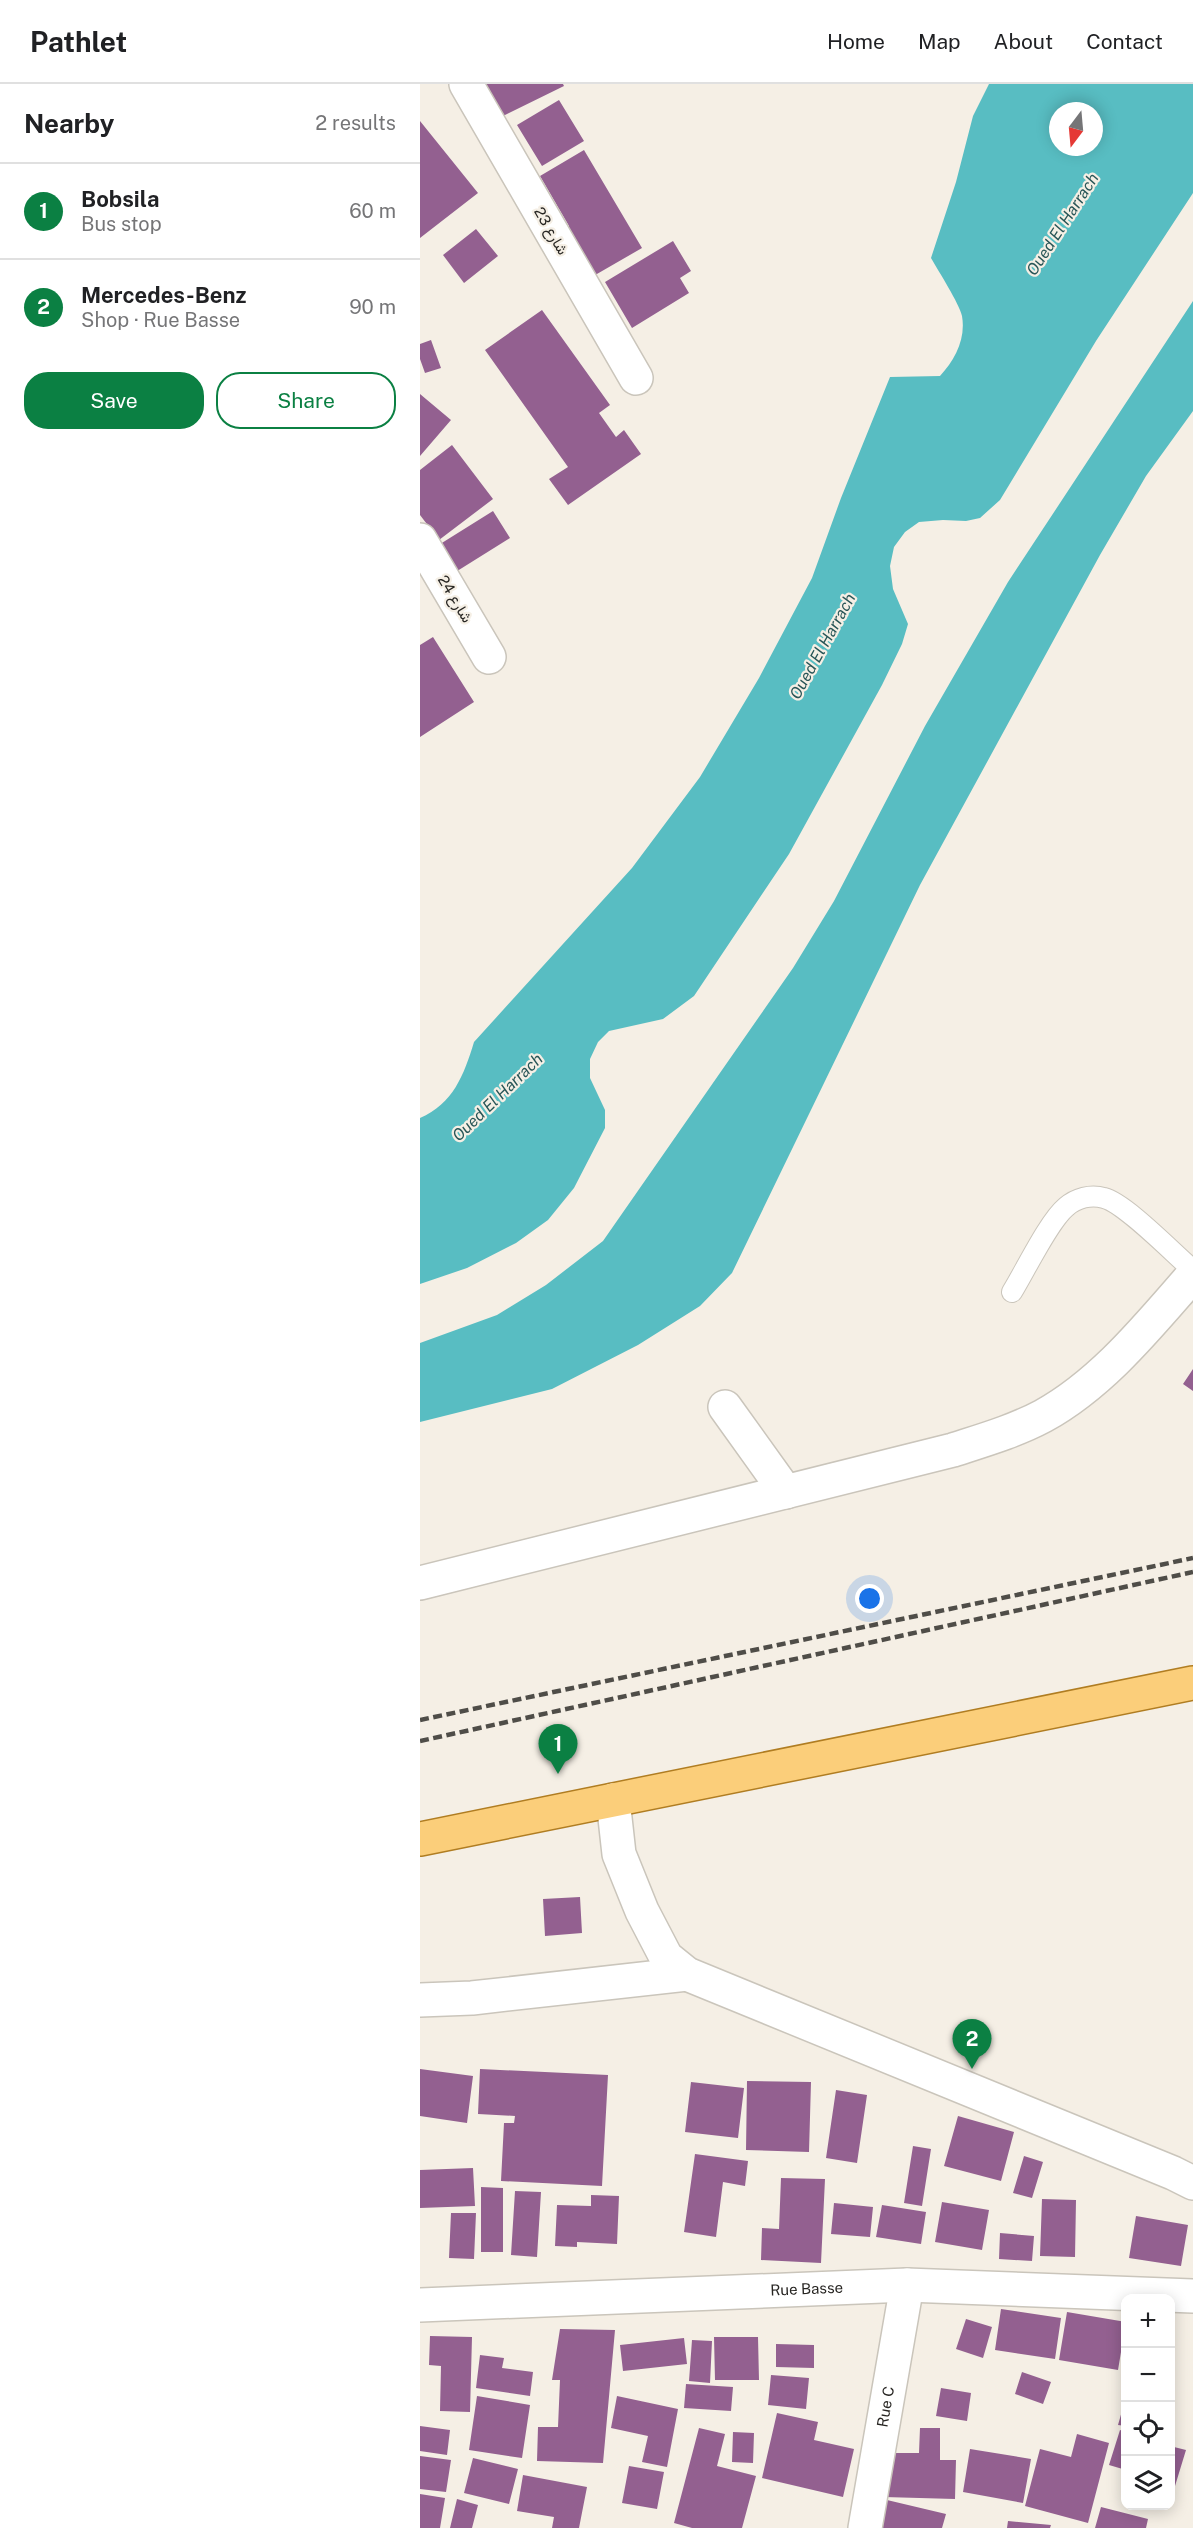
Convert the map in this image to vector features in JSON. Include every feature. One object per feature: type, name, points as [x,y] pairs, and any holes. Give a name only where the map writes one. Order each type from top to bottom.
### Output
[{"type":"main road","points":[[420,1839],[1193,1683]]},
{"type":"street","name":"شارع 23","points":[[466,84],[636,378]]},
{"type":"street","name":"شارع 24","points":[[420,540],[489,657]]},
{"type":"street","points":[[420,1583],[953,1450],[1001,1435],[1044,1415],[1083,1389],[1117,1358],[1193,1272]]},
{"type":"street","points":[[725,1407],[786,1492]]},
{"type":"street","points":[[613,1800],[619,1854],[642,1911],[666,1957],[687,1974],[1152,2164],[1193,2183]]},
{"type":"street","points":[[420,2000],[472,1998],[687,1974]]},
{"type":"street","name":"Rue Basse","points":[[420,2305],[907,2285],[1193,2296]]},
{"type":"street","name":"Rue C","points":[[865,2528],[907,2285]]},
{"type":"lane","points":[[1012,1292],[1059,1214],[1074,1200],[1084,1197],[1105,1198],[1114,1202],[1193,1272]]},
{"type":"water","name":"Oued El Harrach","points":[[989,84],[1193,84],[1193,193],[1096,341],[1000,500],[980,518],[966,521],[919,522],[905,532],[894,547],[890,566],[893,589],[908,624],[902,644],[882,685],[789,854],[694,996],[663,1019],[609,1031],[598,1042],[590,1059],[590,1078],[605,1110],[605,1128],[574,1188],[548,1220],[516,1243],[467,1268],[420,1284],[420,1118],[449,1097],[466,1066],[474,1042],[632,868],[700,777],[759,678],[812,578],[841,498],[890,377],[940,376],[958,349],[963,325],[962,316],[931,258],[956,182],[973,116]]},
{"type":"water","points":[[1193,301],[1193,411],[1146,476],[1100,555],[920,885],[732,1273],[700,1306],[638,1345],[552,1389],[420,1422],[420,1343],[497,1315],[546,1285],[603,1241],[793,968],[834,901],[925,726],[1008,582]]},
{"type":"building","points":[[483,84],[563,84],[564,86],[499,118]]},
{"type":"building","points":[[559,100],[584,141],[542,166],[517,125]]},
{"type":"building","points":[[420,121],[478,193],[420,238]]},
{"type":"building","points":[[584,150],[642,248],[590,278],[561,230],[569,226],[540,176]]},
{"type":"building","points":[[476,229],[498,256],[464,283],[443,255]]},
{"type":"building","points":[[673,241],[691,271],[680,278],[689,293],[632,328],[605,282]]},
{"type":"building","points":[[542,310],[610,405],[599,413],[616,437],[624,430],[641,454],[568,505],[549,479],[568,467],[485,350]]},
{"type":"building","points":[[431,340],[441,368],[425,373],[420,359],[420,344]]},
{"type":"building","points":[[420,394],[451,420],[420,456]]},
{"type":"building","points":[[452,445],[493,499],[439,540],[420,515],[420,470]]},
{"type":"building","points":[[493,511],[510,538],[454,573],[437,546]]},
{"type":"building","points":[[433,637],[474,702],[420,737],[420,645]]},
{"type":"building","points":[[1193,1369],[1193,1391],[1183,1384]]},
{"type":"building","points":[[580,1897],[582,1933],[545,1936],[543,1899]]},
{"type":"building","points":[[420,2069],[473,2076],[467,2123],[420,2116]]},
{"type":"building","points":[[480,2069],[608,2075],[602,2186],[501,2181],[504,2123],[514,2123],[515,2116],[478,2114]]},
{"type":"building","points":[[747,2081],[811,2082],[809,2152],[746,2150]]},
{"type":"building","points":[[691,2082],[744,2088],[738,2138],[685,2132]]},
{"type":"building","points":[[836,2090],[867,2095],[857,2163],[826,2158]]},
{"type":"building","points":[[958,2116],[1014,2132],[1001,2181],[944,2166]]},
{"type":"building","points":[[913,2146],[931,2149],[922,2206],[904,2203]]},
{"type":"building","points":[[695,2154],[748,2161],[745,2186],[723,2182],[716,2237],[684,2232]]},
{"type":"building","points":[[1024,2156],[1043,2162],[1032,2198],[1013,2193]]},
{"type":"building","points":[[473,2168],[475,2206],[420,2208],[420,2170]]},
{"type":"building","points":[[781,2178],[825,2179],[821,2263],[761,2260],[762,2228],[779,2229]]},
{"type":"building","points":[[481,2187],[503,2188],[503,2252],[481,2252]]},
{"type":"building","points":[[515,2191],[541,2192],[537,2257],[511,2255]]},
{"type":"building","points":[[591,2195],[619,2196],[617,2244],[577,2242],[577,2247],[555,2246],[557,2205],[591,2206]]},
{"type":"building","points":[[1042,2199],[1076,2200],[1075,2257],[1040,2256]]},
{"type":"building","points":[[942,2202],[989,2210],[982,2250],[935,2242]]},
{"type":"building","points":[[834,2203],[873,2207],[870,2237],[831,2234]]},
{"type":"building","points":[[882,2205],[926,2212],[921,2244],[876,2237]]},
{"type":"building","points":[[451,2213],[476,2213],[474,2259],[449,2258]]},
{"type":"building","points":[[1136,2216],[1188,2225],[1181,2266],[1129,2258]]},
{"type":"building","points":[[1000,2233],[1034,2236],[1032,2261],[999,2259]]},
{"type":"building","points":[[1001,2309],[1061,2318],[1055,2359],[995,2350]]},
{"type":"building","points":[[1067,2312],[1121,2321],[1121,2352],[1118,2370],[1059,2360]]},
{"type":"building","points":[[966,2319],[992,2327],[983,2358],[956,2349]]},
{"type":"building","points":[[560,2329],[615,2330],[603,2463],[537,2461],[538,2427],[558,2427],[560,2380],[552,2380]]},
{"type":"building","points":[[430,2336],[472,2337],[470,2412],[440,2411],[441,2366],[429,2365]]},
{"type":"building","points":[[714,2337],[758,2337],[759,2380],[715,2380]]},
{"type":"building","points":[[684,2338],[687,2364],[623,2371],[620,2345]]},
{"type":"building","points":[[692,2340],[712,2341],[710,2383],[689,2381]]},
{"type":"building","points":[[776,2344],[814,2345],[814,2368],[776,2367]]},
{"type":"building","points":[[480,2355],[504,2358],[502,2368],[533,2372],[530,2396],[476,2388]]},
{"type":"building","points":[[1022,2372],[1051,2382],[1043,2404],[1015,2394]]},
{"type":"building","points":[[771,2375],[809,2378],[806,2409],[768,2405]]},
{"type":"building","points":[[686,2384],[733,2387],[731,2411],[684,2408]]},
{"type":"building","points":[[941,2388],[971,2393],[967,2421],[936,2416]]},
{"type":"building","points":[[477,2396],[530,2405],[522,2458],[469,2450]]},
{"type":"building","points":[[617,2396],[678,2409],[667,2467],[642,2462],[648,2436],[611,2428]]},
{"type":"building","points":[[777,2413],[818,2422],[814,2440],[854,2449],[843,2497],[762,2478]]},
{"type":"building","points":[[420,2426],[450,2430],[447,2455],[420,2451]]},
{"type":"building","points":[[699,2428],[725,2434],[717,2466],[756,2476],[742,2528],[692,2528],[674,2523]]},
{"type":"building","points":[[920,2428],[940,2428],[940,2460],[956,2460],[955,2499],[884,2497],[885,2453],[919,2453]]},
{"type":"building","points":[[1120,2430],[1121,2469],[1109,2465]]},
{"type":"building","points":[[733,2432],[754,2433],[753,2463],[732,2462]]},
{"type":"building","points":[[1077,2434],[1109,2443],[1088,2523],[1025,2506],[1040,2449],[1071,2457]]},
{"type":"building","points":[[1175,2447],[1186,2450],[1175,2486]]},
{"type":"building","points":[[970,2449],[1031,2459],[1023,2503],[963,2492]]},
{"type":"building","points":[[420,2456],[451,2460],[446,2492],[420,2489]]},
{"type":"building","points":[[473,2458],[518,2469],[509,2504],[464,2493]]},
{"type":"building","points":[[629,2466],[664,2472],[657,2509],[622,2503]]},
{"type":"building","points":[[523,2475],[587,2487],[579,2528],[552,2528],[554,2517],[517,2511]]},
{"type":"building","points":[[420,2494],[445,2498],[440,2528],[420,2528]]},
{"type":"building","points":[[457,2499],[478,2505],[472,2528],[450,2528]]},
{"type":"building","points":[[887,2500],[946,2514],[942,2528],[881,2528]]},
{"type":"building","points":[[1101,2507],[1148,2519],[1146,2528],[1095,2528]]},
{"type":"building","points":[[1008,2521],[1051,2525],[1050,2528],[1007,2528]]},
{"type":"railway","points":[[420,1720],[1193,1558]]},
{"type":"railway","points":[[420,1741],[1193,1572]]},
{"type":"place","name":"Bobsila","points":[[558,1774]]},
{"type":"place","name":"Mercedes-Benz","points":[[972,2069]]}]
